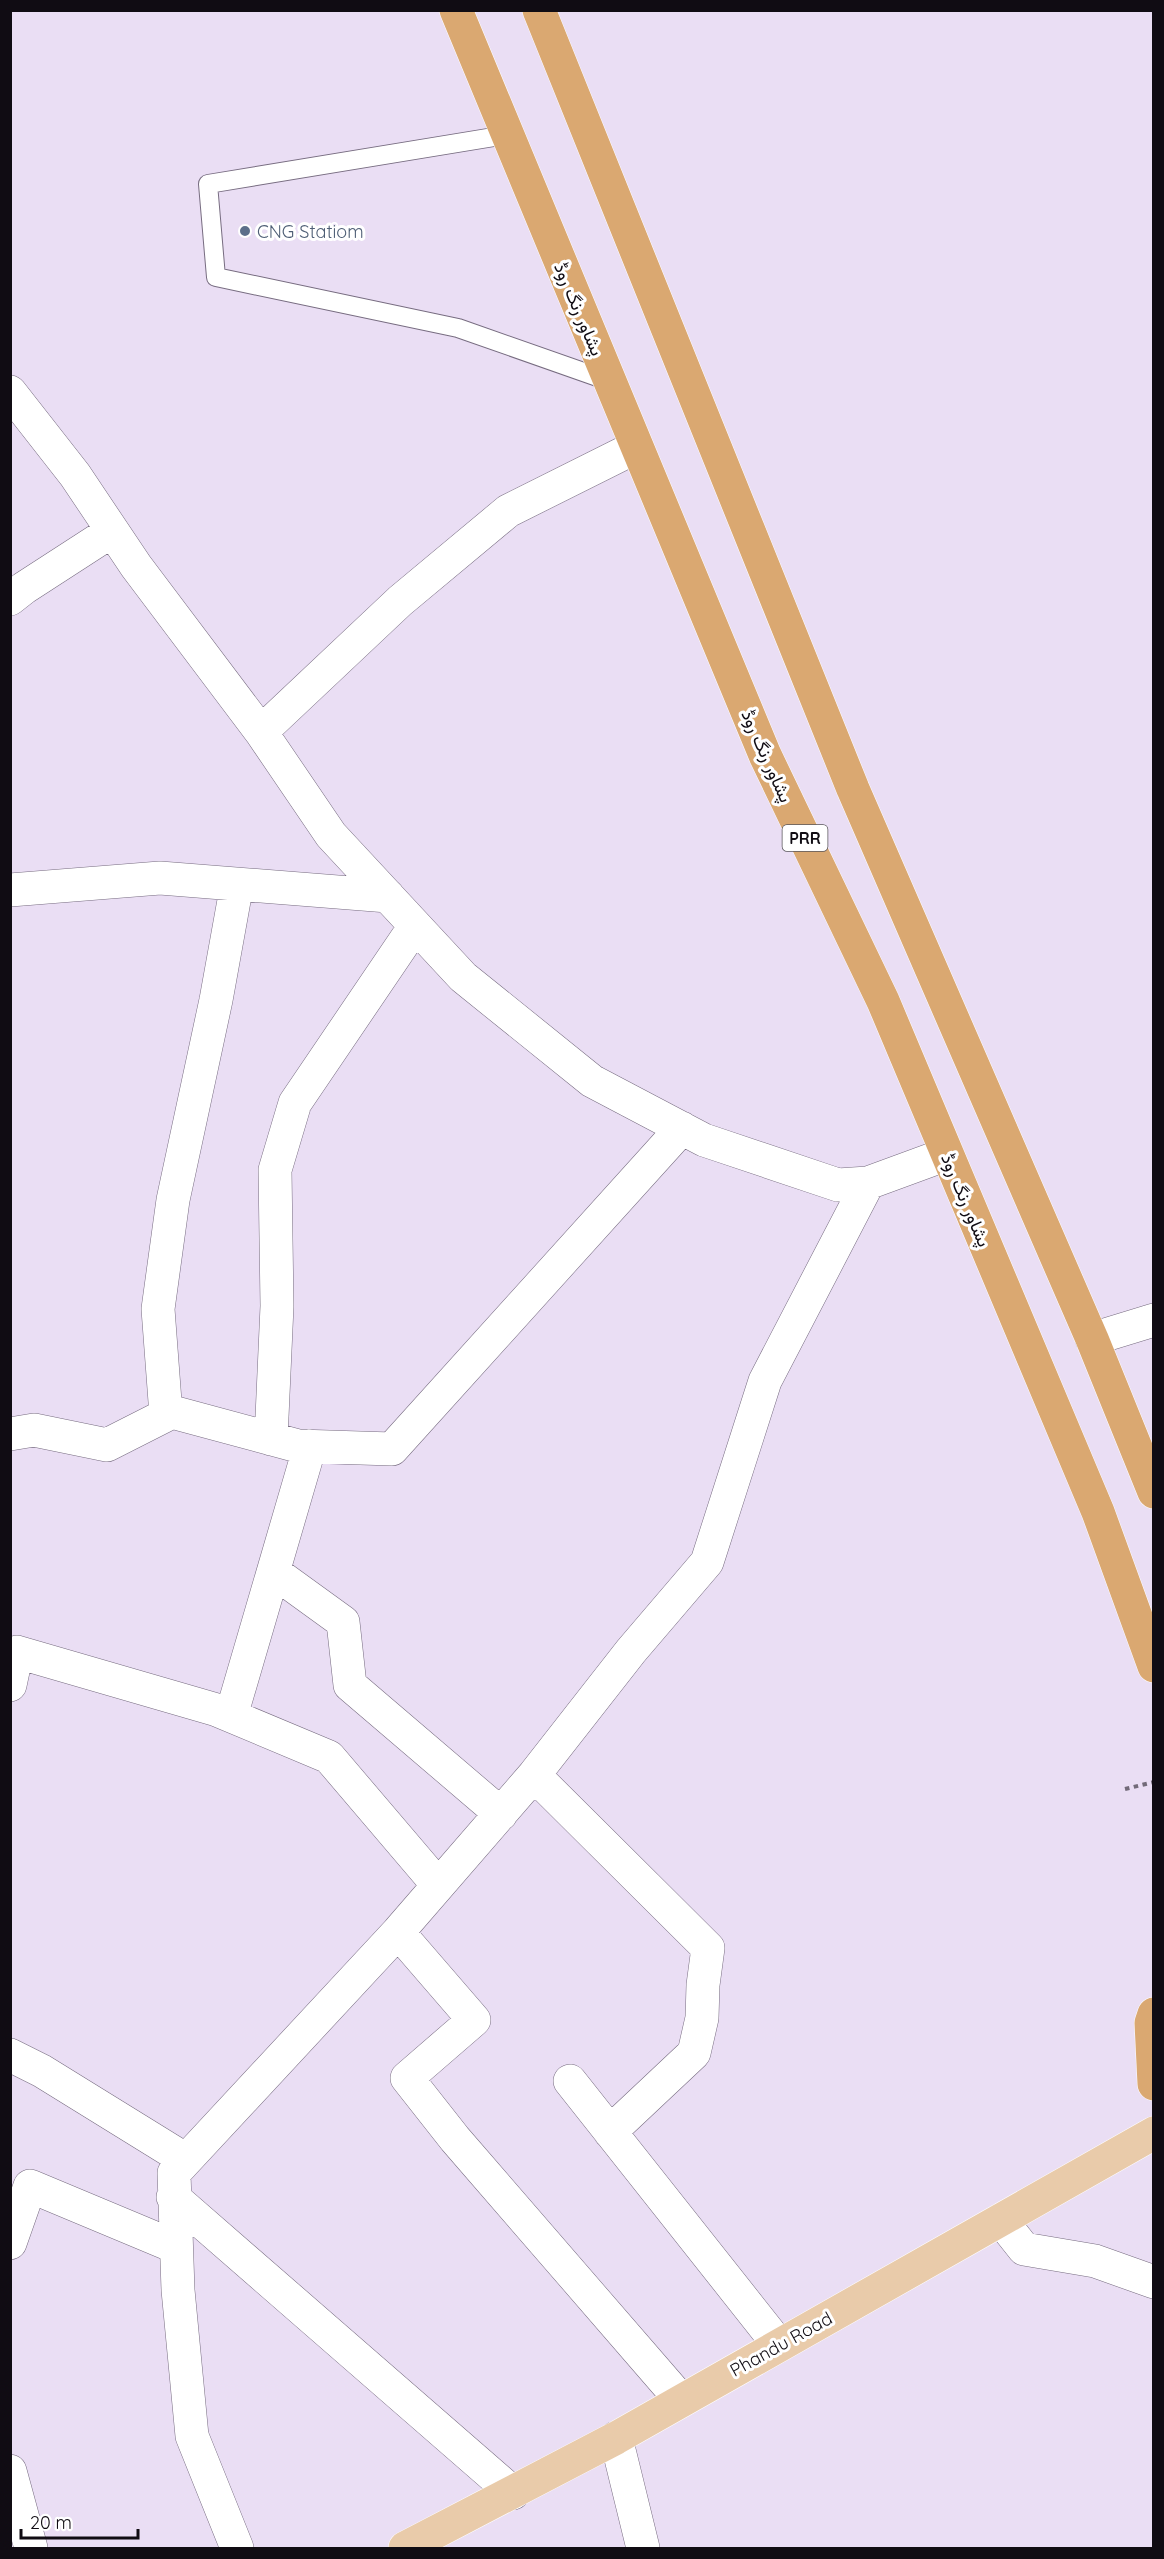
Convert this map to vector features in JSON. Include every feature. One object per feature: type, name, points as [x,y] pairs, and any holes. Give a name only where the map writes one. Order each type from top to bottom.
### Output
[{"type":"highway","name":"پشاور رنگ روڈ","points":[[456,10],[765,755],[883,1001],[1098,1512],[1154,1666]]},
{"type":"highway","points":[[538,10],[853,789],[1092,1339],[1154,1492]]},
{"type":"highway","points":[[1154,2013],[1151,2054],[1154,2084]]},
{"type":"main road","name":"Phandu Road","points":[[405,2548],[438,2540],[513,2493],[615,2438],[1154,2133]]},
{"type":"street","points":[[10,392],[75,475],[112,531],[261,732],[331,835],[463,977],[592,1081],[704,1140],[838,1185],[868,1183],[947,1155]]},
{"type":"street","points":[[261,732],[400,601],[508,511],[636,447]]},
{"type":"street","points":[[10,599],[112,531]]},
{"type":"street","points":[[10,890],[160,878],[388,896]]},
{"type":"street","points":[[166,1415],[158,1309],[173,1200],[216,1000],[237,884]]},
{"type":"street","points":[[271,1439],[277,1306],[274,1170],[296,1103],[415,926]]},
{"type":"street","points":[[10,1434],[34,1431],[107,1445],[172,1412],[298,1446],[392,1449],[682,1128]]},
{"type":"street","points":[[237,2548],[192,2436],[176,2247],[174,2173],[398,1932],[501,1814],[631,1651],[707,1562],[765,1381],[868,1183]]},
{"type":"street","points":[[1092,1339],[1154,1320]]},
{"type":"street","points":[[231,1716],[310,1446]]},
{"type":"street","points":[[274,1572],[343,1622],[350,1685],[501,1814]]},
{"type":"street","points":[[10,1685],[17,1652],[231,1716],[329,1757],[438,1885]]},
{"type":"street","points":[[534,1775],[708,1948],[703,1985],[702,2018],[694,2053],[610,2132]]},
{"type":"street","points":[[398,1932],[474,2020],[407,2078],[455,2139],[681,2400]]},
{"type":"street","points":[[10,2055],[42,2071],[186,2160]]},
{"type":"street","points":[[570,2081],[778,2346]]},
{"type":"street","points":[[10,2243],[30,2186],[176,2247]]},
{"type":"street","points":[[174,2197],[513,2493]]},
{"type":"street","points":[[1001,2220],[1024,2249],[1095,2261],[1154,2282]]},
{"type":"street","points":[[615,2438],[643,2548]]},
{"type":"street","points":[[10,2471],[31,2548]]},
{"type":"lane","points":[[506,135],[208,184],[216,277],[458,328],[609,381]]},
{"type":"path","points":[[1125,1789],[1154,1782]]},
{"type":"place","name":"CNG Statiom","points":[[245,231]]}]
